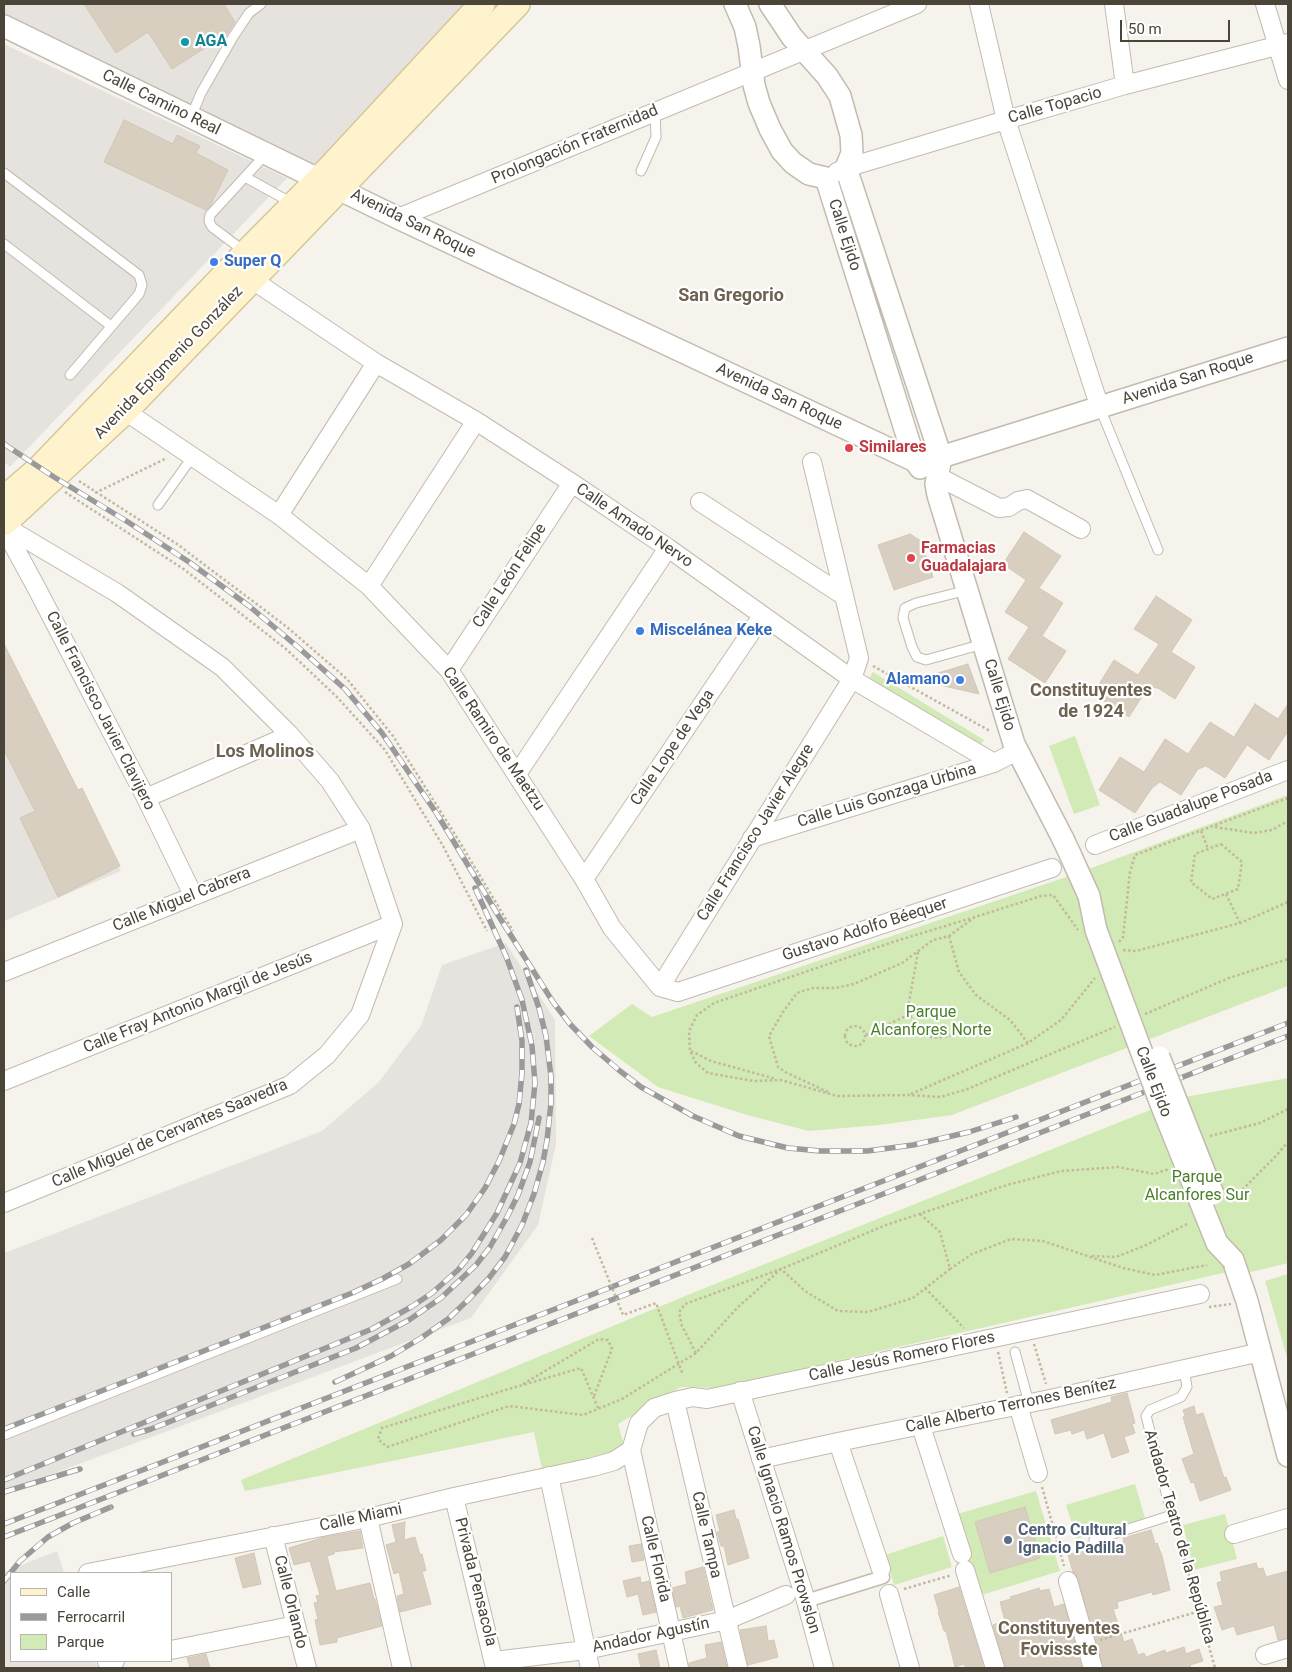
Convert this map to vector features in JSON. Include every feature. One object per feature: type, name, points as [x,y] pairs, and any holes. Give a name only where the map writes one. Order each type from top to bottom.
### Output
[{"type":"main road","name":"Avenida Epigmenio González","points":[[4,499],[40,468],[294,204],[328,184],[331,167],[482,4]]},
{"type":"main road","name":"Avenida Epigmenio González","points":[[4,526],[125,410],[250,280],[328,184],[517,4]]},
{"type":"street","name":"Calle Ejido","points":[[735,4],[745,27],[759,103],[770,129],[782,151],[793,163],[809,174],[826,178],[915,460]]},
{"type":"street","points":[[770,4],[803,50],[827,76],[840,96],[851,135],[852,153],[846,168]]},
{"type":"street","name":"Prolongación Fraternidad","points":[[398,218],[917,4]]},
{"type":"street","points":[[979,4],[1006,120],[1100,408]]},
{"type":"street","points":[[1114,4],[1125,86]]},
{"type":"street","points":[[1266,4],[1283,44],[1288,80]]},
{"type":"street","name":"Calle Camino Real","points":[[4,26],[328,184]]},
{"type":"street","name":"Calle Topacio","points":[[826,178],[846,168],[1006,120],[1283,44]]},
{"type":"street","name":"Calle Ejido","points":[[846,168],[938,472],[983,644],[1015,747],[1089,896],[1106,926],[1230,1236],[1236,1269],[1247,1301],[1288,1456]]},
{"type":"street","name":"Avenida San Roque","points":[[328,184],[938,472],[1100,408],[1288,348]]},
{"type":"street","name":"Calle Amado Nervo","points":[[250,280],[376,363],[476,421],[572,483],[668,548],[852,679],[994,763]]},
{"type":"street","points":[[279,514],[376,363]]},
{"type":"street","name":"Calle Ramiro de Maetzu","points":[[125,410],[279,514],[369,586],[449,670],[584,879],[612,928],[660,987]]},
{"type":"street","points":[[369,586],[476,421]]},
{"type":"street","points":[[812,462],[859,658]]},
{"type":"street","points":[[938,472],[999,508],[1009,507],[1018,501],[1027,499],[1081,529]]},
{"type":"street","name":"Calle León Felipe","points":[[449,670],[572,483]]},
{"type":"street","points":[[700,502],[844,596]]},
{"type":"street","points":[[4,526],[117,593],[222,667],[290,735],[330,782],[361,829],[393,924]]},
{"type":"street","name":"Calle Francisco Javier Clavijero","points":[[4,526],[146,798],[193,895]]},
{"type":"street","points":[[517,774],[668,548]]},
{"type":"street","name":"Calle Lope de Vega","points":[[584,879],[762,616]]},
{"type":"street","name":"Calle Francisco Javier Alegre","points":[[660,987],[852,679],[859,658]]},
{"type":"street","points":[[146,798],[290,735]]},
{"type":"street","points":[[994,763],[1015,747]]},
{"type":"street","name":"Calle Luis Gonzaga Urbina","points":[[752,838],[994,763]]},
{"type":"street","name":"Calle Guadalupe Posada","points":[[1095,844],[1288,770]]},
{"type":"street","name":"Calle Miguel Cabrera","points":[[4,972],[361,829]]},
{"type":"street","name":"Gustavo Adolfo Béequer","points":[[660,987],[678,992],[1052,868]]},
{"type":"street","name":"Calle Fray Antonio Margil de Jesús","points":[[4,1081],[393,924]]},
{"type":"street","name":"Calle Miguel de Cervantes Saavedra","points":[[4,1204],[290,1085],[327,1055],[360,1015],[393,924]]},
{"type":"street","name":"Calle Jesús Romero Flores","points":[[631,1450],[639,1423],[654,1408],[675,1401],[693,1397],[707,1399],[1200,1294]]},
{"type":"street","name":"Calle Alberto Terrones Benítez","points":[[761,1459],[1050,1399],[1261,1352]]},
{"type":"street","name":"Calle Ignacio Ramos Prowslon","points":[[740,1391],[761,1459],[798,1595],[824,1668]]},
{"type":"street","name":"Calle Tampa","points":[[675,1401],[738,1668]]},
{"type":"street","points":[[1019,1405],[1038,1473]]},
{"type":"street","points":[[921,1426],[995,1668]]},
{"type":"street","points":[[838,1442],[882,1573],[910,1668]]},
{"type":"street","name":"Calle Miami","points":[[93,1572],[368,1518],[593,1467],[614,1461],[631,1450]]},
{"type":"street","name":"Calle Florida","points":[[631,1450],[679,1668]]},
{"type":"street","points":[[549,1476],[590,1668]]},
{"type":"street","name":"Privada Pensacola","points":[[454,1497],[494,1665]]},
{"type":"street","points":[[368,1518],[402,1668]]},
{"type":"street","points":[[1234,1534],[1288,1518]]},
{"type":"street","name":"Calle Orlando","points":[[273,1536],[307,1668]]},
{"type":"street","points":[[798,1595],[882,1573]]},
{"type":"street","points":[[1068,1581],[1092,1668]]},
{"type":"street","name":"Andador Agustín","points":[[494,1665],[586,1650],[727,1620],[798,1595]]},
{"type":"street","points":[[172,1650],[296,1625]]},
{"type":"street","points":[[1264,1655],[1288,1648]]},
{"type":"lane","points":[[191,117],[201,93],[233,37],[249,13],[261,4]]},
{"type":"lane","points":[[641,171],[656,137],[655,111]]},
{"type":"lane","points":[[246,253],[212,227],[209,221],[210,215],[266,154]]},
{"type":"lane","points":[[4,173],[139,275],[142,285],[139,294],[70,375]]},
{"type":"lane","points":[[245,177],[294,204]]},
{"type":"lane","points":[[4,244],[111,326]]},
{"type":"lane","points":[[1100,408],[1158,550]]},
{"type":"lane","points":[[158,505],[189,453]]},
{"type":"lane","points":[[968,590],[916,603],[905,608],[904,618],[912,647],[917,656],[926,660],[983,644]]},
{"type":"lane","points":[[4,1435],[397,1279]]},
{"type":"lane","points":[[1015,1352],[1019,1405]]},
{"type":"lane","name":"Andador Teatro de la República","points":[[1172,1515],[1146,1416],[1150,1410],[1181,1396],[1187,1386],[1184,1369]]},
{"type":"lane","points":[[1094,1540],[1172,1515]]},
{"type":"path","points":[[96,493],[189,453]]},
{"type":"path","points":[[56,476],[96,493],[177,544],[287,626],[347,679],[393,736],[513,931]]},
{"type":"path","points":[[56,476],[184,570],[286,649],[337,696],[385,750],[443,846],[487,931]]},
{"type":"path","points":[[859,658],[1015,747]]},
{"type":"path","points":[[1214,826],[1254,833],[1272,830],[1288,821]]},
{"type":"path","points":[[1201,831],[1208,849]]},
{"type":"path","points":[[1221,844],[1242,862],[1238,889],[1226,894],[1212,899],[1190,882],[1195,854],[1221,844]]},
{"type":"path","points":[[1226,894],[1240,923]]},
{"type":"path","points":[[779,1080],[754,1081],[708,1073],[696,1063],[690,1051],[688,1031],[697,1015],[714,1003],[887,944],[1041,896],[1053,895],[1080,932]]},
{"type":"path","points":[[1120,950],[1136,951],[1240,923],[1288,902]]},
{"type":"path","points":[[836,1096],[778,1067],[769,1036],[797,992],[813,988],[835,988],[854,984],[902,963],[933,940],[949,936],[975,917]]},
{"type":"path","points":[[949,936],[959,972],[976,995],[1010,1020],[1028,1043]]},
{"type":"path","points":[[918,952],[908,1008],[914,1026],[933,1038],[950,1036],[956,1032]]},
{"type":"path","points":[[1138,1017],[1229,978],[1288,959]]},
{"type":"path","points":[[866,1035],[862,1028],[854,1025],[847,1029],[845,1036],[847,1042],[855,1046],[862,1043],[866,1035],[910,1014]]},
{"type":"path","points":[[690,1051],[711,1061],[836,1096],[909,1095],[940,1097],[965,1090],[1120,1024]]},
{"type":"path","points":[[1205,1137],[1260,1123],[1288,1109]]},
{"type":"path","points":[[696,1353],[682,1326],[678,1312],[686,1304],[781,1269],[886,1225],[1007,1185],[1061,1171],[1118,1167],[1154,1174],[1171,1169]]},
{"type":"path","points":[[920,1214],[940,1232],[950,1269]]},
{"type":"path","points":[[592,1238],[623,1315],[656,1303],[683,1376]]},
{"type":"path","points":[[781,1269],[805,1291],[838,1311],[868,1312],[913,1298],[972,1254],[1011,1240],[1043,1241],[1123,1268],[1155,1275],[1207,1265]]},
{"type":"path","points":[[598,1408],[581,1368],[382,1428],[378,1439],[387,1447],[509,1406],[583,1415],[622,1399],[696,1353],[738,1307],[781,1269]]},
{"type":"path","points":[[926,1288],[940,1305],[986,1340],[1019,1405]]},
{"type":"path","points":[[1200,1294],[1203,1308],[1247,1301]]},
{"type":"path","points":[[1031,1330],[1050,1399]]},
{"type":"path","points":[[520,1386],[599,1339],[608,1340],[612,1349],[593,1397]]},
{"type":"path","points":[[1038,1473],[1068,1581]]},
{"type":"path","name":"Andador Teatro de la República","points":[[1172,1515],[1215,1668]]},
{"type":"path","points":[[888,1594],[963,1562]]},
{"type":"path","points":[[1086,1644],[1200,1611]]},
{"type":"shaded area","points":[[4,4],[482,4],[318,179],[4,26]]},
{"type":"shaded area","points":[[4,44],[287,178],[10,467],[4,462]]},
{"type":"shaded area","points":[[4,658],[121,871],[4,921]]},
{"type":"shaded area","points":[[506,943],[555,1020],[556,1144],[538,1225],[471,1318],[4,1492],[4,1253],[322,1131],[378,1083],[421,1026],[442,965]]},
{"type":"shaded area","points":[[57,1551],[64,1572],[10,1572],[10,1662],[95,1662],[99,1668],[4,1668],[4,1572]]},
{"type":"green space","points":[[873,672],[984,740],[978,750],[866,683]]},
{"type":"green space","points":[[1075,736],[1100,805],[1074,814],[1049,746]]},
{"type":"green space","name":"Parque Alcanfores Norte","points":[[1288,795],[1288,986],[952,1115],[879,1125],[809,1131],[747,1115],[658,1087],[589,1036],[632,1004],[652,1017],[1078,873]]},
{"type":"green space","name":"Parque Alcanfores Sur","points":[[1288,1078],[1288,1263],[1251,1272],[1236,1270],[718,1388],[681,1387],[618,1424],[625,1449],[542,1469],[534,1432],[245,1491],[241,1480],[695,1292],[1180,1098]]},
{"type":"green space","points":[[1288,1274],[1288,1361],[1265,1281]]},
{"type":"green space","points":[[1135,1484],[1145,1518],[1077,1539],[1066,1505]]},
{"type":"green space","points":[[1036,1491],[1060,1571],[978,1596],[954,1515]]},
{"type":"green space","points":[[1225,1514],[1237,1559],[1194,1570],[1183,1525]]},
{"type":"green space","points":[[943,1536],[952,1567],[894,1585],[885,1555]]},
{"type":"building","name":"AGA","points":[[84,4],[224,4],[235,22],[227,34],[172,69],[148,32],[116,53]]},
{"type":"building","points":[[124,120],[173,144],[177,135],[200,146],[196,153],[228,170],[210,206],[206,210],[104,162]]},
{"type":"building","points":[[1024,532],[1061,556],[1039,588],[1063,603],[1042,636],[1066,651],[1045,683],[1008,659],[1029,627],[1005,612],[1026,580],[1003,564]]},
{"type":"building","points":[[910,534],[921,541],[933,577],[894,590],[878,545]]},
{"type":"building","points":[[1156,596],[1192,620],[1171,652],[1195,667],[1175,699],[1158,688],[1148,687],[1129,717],[1093,694],[1114,660],[1138,675],[1159,644],[1134,629]]},
{"type":"building","points":[[4,644],[78,790],[82,788],[120,866],[58,897],[20,818],[35,811],[4,750]]},
{"type":"building","points":[[968,664],[979,694],[940,685],[935,674]]},
{"type":"building","points":[[1255,704],[1278,719],[1288,704],[1288,731],[1269,760],[1247,745],[1225,778],[1206,766],[1198,769],[1181,795],[1160,782],[1152,788],[1135,813],[1099,790],[1120,757],[1144,772],[1165,739],[1188,754],[1210,722],[1234,737]]},
{"type":"building","points":[[1127,1393],[1135,1423],[1132,1424],[1135,1433],[1124,1437],[1129,1452],[1112,1458],[1104,1433],[1087,1439],[1084,1430],[1072,1434],[1071,1430],[1055,1434],[1051,1420],[1112,1402],[1111,1397]]},
{"type":"building","points":[[1194,1406],[1196,1415],[1203,1413],[1224,1478],[1226,1477],[1231,1490],[1200,1501],[1194,1482],[1191,1483],[1182,1459],[1194,1454],[1183,1417],[1185,1416],[1183,1410]]},
{"type":"building","name":"Centro Cultural Ignacio Padilla","points":[[1025,1507],[1040,1558],[990,1573],[975,1522]]},
{"type":"building","points":[[734,1510],[749,1558],[728,1565],[724,1546],[721,1546],[717,1532],[720,1532],[716,1515]]},
{"type":"building","points":[[405,1522],[404,1540],[415,1537],[420,1555],[422,1554],[426,1571],[422,1571],[431,1604],[400,1612],[397,1596],[404,1594],[399,1572],[394,1574],[386,1545],[396,1542],[392,1525]]},
{"type":"building","points":[[1151,1530],[1155,1544],[1157,1543],[1162,1556],[1170,1590],[1153,1595],[1152,1592],[1117,1602],[1118,1608],[1113,1609],[1124,1642],[1132,1639],[1138,1655],[1144,1653],[1146,1657],[1165,1650],[1166,1653],[1184,1647],[1186,1654],[1199,1649],[1203,1661],[1190,1665],[1191,1668],[1103,1668],[1078,1578],[1073,1572],[1068,1555],[1100,1545],[1101,1549],[1124,1542],[1123,1538]]},
{"type":"building","points":[[360,1531],[363,1548],[334,1552],[334,1554],[327,1556],[336,1591],[370,1583],[382,1626],[337,1638],[337,1642],[320,1645],[315,1620],[318,1619],[314,1603],[318,1602],[316,1596],[320,1595],[310,1561],[294,1565],[289,1548],[325,1537]]},
{"type":"building","points":[[641,1544],[644,1560],[632,1562],[629,1546]]},
{"type":"building","points":[[254,1553],[261,1584],[243,1588],[235,1558]]},
{"type":"building","points":[[1256,1563],[1258,1569],[1263,1568],[1266,1577],[1288,1571],[1288,1638],[1278,1640],[1274,1625],[1237,1635],[1234,1626],[1222,1630],[1214,1607],[1223,1605],[1217,1583],[1222,1581],[1220,1572]]},
{"type":"building","points":[[703,1567],[713,1610],[683,1618],[680,1606],[676,1607],[672,1588],[687,1584],[685,1572]]},
{"type":"building","points":[[640,1577],[641,1583],[649,1581],[656,1612],[643,1615],[638,1594],[627,1597],[623,1581]]},
{"type":"building","points":[[959,1587],[984,1668],[966,1668],[964,1664],[955,1667],[946,1631],[944,1631],[938,1612],[934,1595]]},
{"type":"building","points":[[1039,1588],[1040,1591],[1049,1589],[1054,1607],[1064,1604],[1082,1668],[1005,1668],[993,1625],[1005,1621],[1000,1602]]},
{"type":"building","points":[[766,1626],[768,1641],[774,1640],[778,1657],[748,1665],[740,1630]]},
{"type":"building","points":[[721,1642],[727,1668],[689,1668],[689,1663],[707,1658],[705,1645]]},
{"type":"building","points":[[656,1650],[660,1668],[641,1668],[638,1654]]},
{"type":"building","points":[[206,1654],[210,1668],[190,1668],[187,1658]]},
{"type":"railway","points":[[4,444],[189,562],[249,606],[345,689],[382,733],[437,814],[553,1002],[570,1024],[592,1047],[641,1087],[693,1116],[739,1136],[788,1148],[820,1151],[867,1151],[913,1145],[969,1132],[1016,1117]]},
{"type":"railway","points":[[4,1480],[372,1329],[432,1293],[458,1270],[472,1253],[497,1213],[520,1163],[531,1123],[535,1083],[532,1046],[522,1000],[506,956],[475,888]]},
{"type":"railway","points":[[335,1382],[391,1356],[448,1319],[489,1278],[505,1257],[522,1225],[534,1194],[543,1162],[551,1103],[551,1077],[546,1036],[526,970]]},
{"type":"railway","points":[[4,1429],[352,1293],[409,1264],[441,1240],[466,1215],[485,1188],[499,1161],[514,1124],[519,1104],[522,1073],[522,1041],[517,1007]]},
{"type":"railway","points":[[4,1524],[1288,1023]]},
{"type":"railway","points":[[4,1537],[1288,1036]]},
{"type":"railway","points":[[134,1434],[356,1348],[409,1320],[441,1298],[476,1265],[490,1247],[507,1217],[518,1195],[530,1162],[539,1118]]},
{"type":"railway","points":[[4,1492],[80,1469]]},
{"type":"railway","points":[[11,1572],[20,1561],[48,1537],[73,1523],[111,1507]]},
{"type":"railway","points":[[4,1581],[10,1574]]},
{"type":"place","name":"AGA","points":[[185,42]]},
{"type":"place","name":"Super Q","points":[[214,262]]},
{"type":"place","name":"Similares","points":[[849,448]]},
{"type":"place","name":"Farmacias Guadalajara","points":[[911,558]]},
{"type":"place","name":"Miscelánea Keke","points":[[640,631]]},
{"type":"place","name":"Alamano","points":[[960,680]]},
{"type":"place","name":"Centro Cultural Ignacio Padilla","points":[[1008,1540]]},
{"type":"district","name":"San Gregorio","points":[[731,296]]},
{"type":"district","name":"Constituyentes de 1924","points":[[1091,701]]},
{"type":"district","name":"Los Molinos","points":[[265,752]]},
{"type":"district","name":"Constituyentes Fovissste","points":[[1059,1639]]}]
